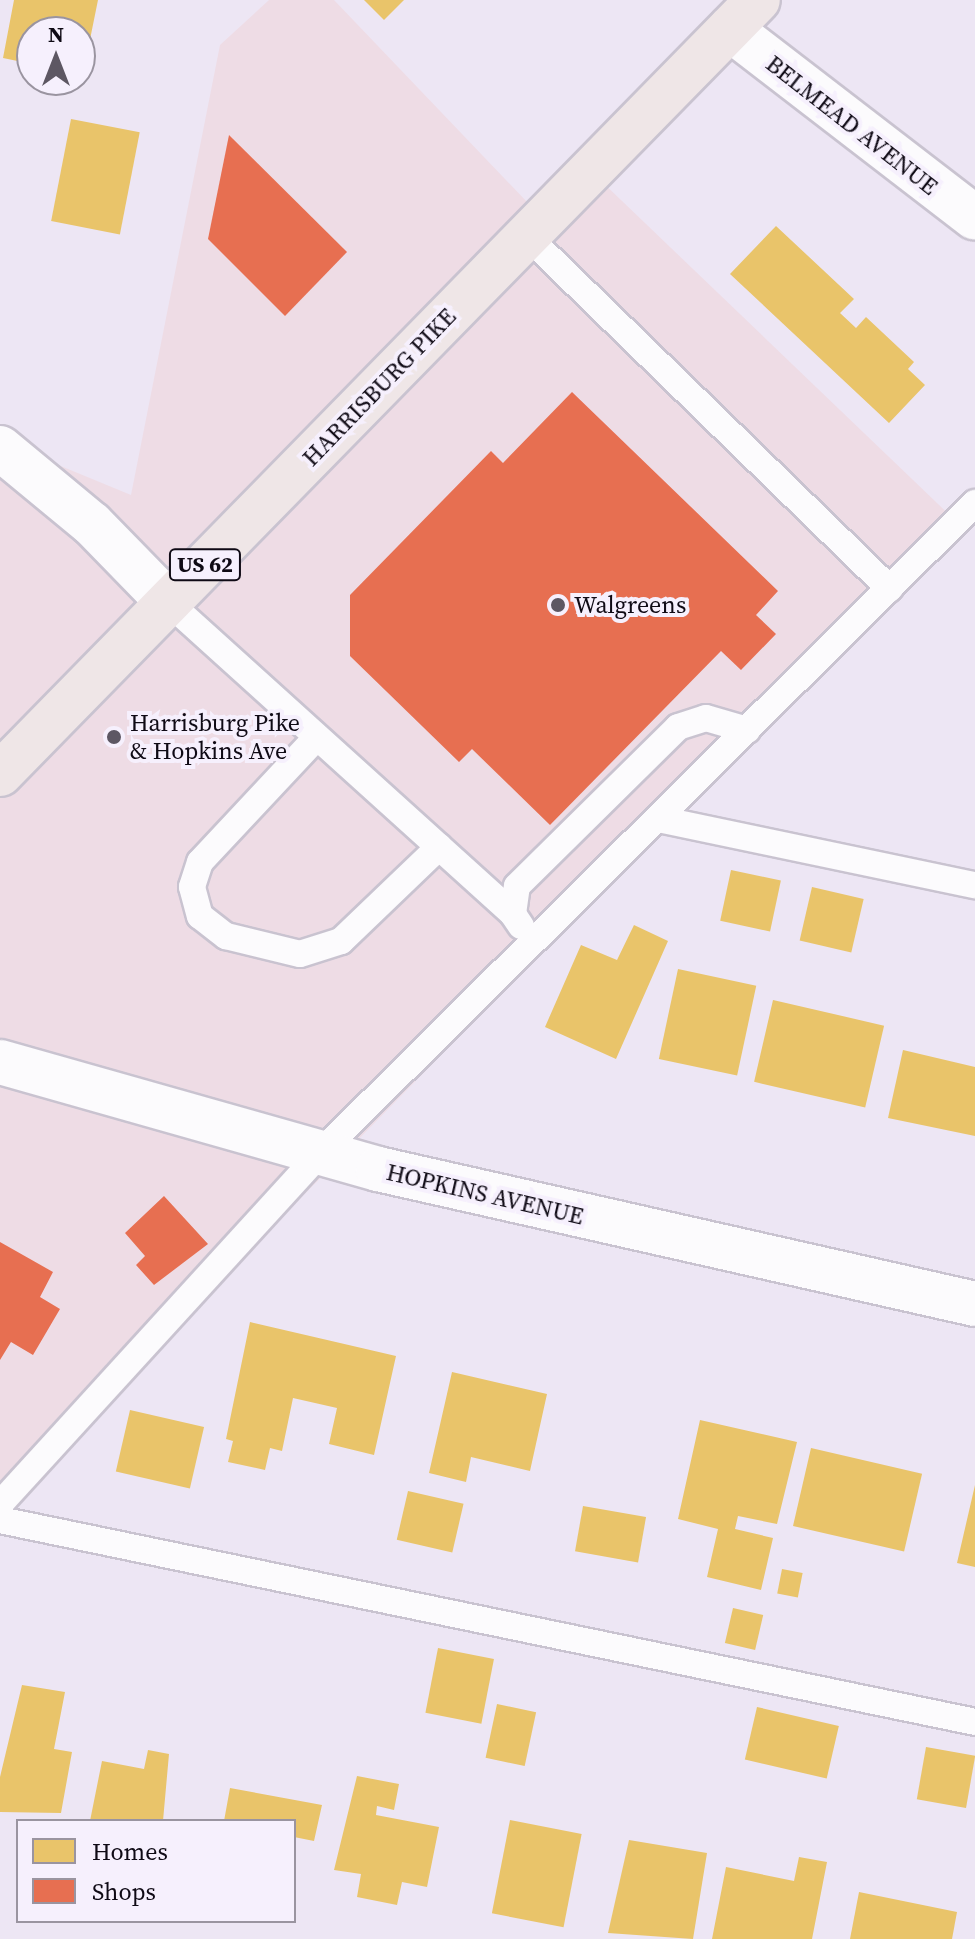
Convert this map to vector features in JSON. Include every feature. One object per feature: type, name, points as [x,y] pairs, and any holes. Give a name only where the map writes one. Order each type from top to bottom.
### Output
[{"type":"main road","name":"HARRISBURG PIKE","points":[[7,753],[168,602],[744,14]]},
{"type":"street","name":"BELMEAD AVENUE","points":[[744,14],[975,218]]},
{"type":"street","points":[[0,448],[92,524],[168,602]]},
{"type":"street","name":"HOPKINS AVENUE","points":[[0,1062],[320,1153],[975,1304]]},
{"type":"lane","points":[[527,236],[890,589]]},
{"type":"lane","points":[[0,1504],[320,1153],[975,503]]},
{"type":"lane","points":[[168,602],[513,914],[532,943]]},
{"type":"lane","points":[[513,914],[517,886],[678,727],[706,718],[747,730]]},
{"type":"lane","points":[[317,737],[200,862],[192,887],[200,916],[226,936],[300,954],[341,941],[439,847]]},
{"type":"lane","points":[[658,819],[975,885]]},
{"type":"lane","points":[[0,1520],[975,1722]]},
{"type":"shaded area","points":[[269,0],[334,0],[528,203],[573,154],[961,526],[0,1504],[0,441],[131,495],[220,45]]},
{"type":"building: Homes","points":[[14,0],[98,0],[95,16],[16,16],[16,61],[3,58]]},
{"type":"building: Homes","points":[[364,0],[404,0],[384,20]]},
{"type":"building: Homes","points":[[71,119],[140,132],[120,234],[51,221]]},
{"type":"building: Homes","points":[[776,226],[854,299],[840,313],[856,328],[866,317],[914,362],[908,369],[925,385],[889,423],[730,274]]},
{"type":"building: Homes","points":[[731,870],[781,881],[770,931],[720,921]]},
{"type":"building: Homes","points":[[812,887],[864,899],[851,953],[800,941]]},
{"type":"building: Homes","points":[[634,925],[668,941],[616,1059],[545,1027],[581,945],[617,960]]},
{"type":"building: Homes","points":[[678,969],[756,986],[737,1076],[659,1059]]},
{"type":"building: Homes","points":[[773,1000],[884,1026],[865,1107],[754,1082]]},
{"type":"building: Homes","points":[[903,1050],[975,1067],[975,1136],[888,1118]]},
{"type":"building: Homes","points":[[250,1322],[396,1356],[374,1455],[329,1444],[337,1408],[293,1398],[282,1451],[270,1448],[265,1470],[228,1462],[233,1441],[226,1439]]},
{"type":"building: Homes","points":[[452,1372],[547,1394],[530,1471],[471,1457],[466,1482],[429,1473]]},
{"type":"building: Homes","points":[[130,1410],[204,1427],[190,1488],[116,1471]]},
{"type":"building: Homes","points":[[700,1420],[797,1442],[777,1524],[738,1516],[735,1529],[773,1538],[761,1590],[707,1577],[718,1529],[678,1519]]},
{"type":"building: Homes","points":[[811,1448],[922,1474],[904,1552],[793,1526]]},
{"type":"building: Homes","points":[[975,1485],[975,1567],[957,1563]]},
{"type":"building: Homes","points":[[408,1491],[464,1504],[452,1553],[397,1540]]},
{"type":"building: Homes","points":[[583,1506],[646,1517],[638,1562],[575,1551]]},
{"type":"building: Homes","points":[[782,1569],[803,1573],[798,1598],[777,1594]]},
{"type":"building: Homes","points":[[733,1608],[763,1615],[755,1650],[725,1643]]},
{"type":"building: Homes","points":[[438,1648],[494,1659],[481,1724],[425,1713]]},
{"type":"building: Homes","points":[[22,1685],[65,1692],[54,1749],[72,1752],[61,1813],[0,1812],[0,1777]]},
{"type":"building: Homes","points":[[497,1704],[536,1712],[525,1766],[486,1758]]},
{"type":"building: Homes","points":[[757,1707],[839,1726],[827,1779],[745,1760]]},
{"type":"building: Homes","points":[[926,1747],[975,1756],[966,1808],[917,1799]]},
{"type":"building: Homes","points":[[148,1750],[169,1754],[163,1819],[90,1819],[102,1761],[144,1769]]},
{"type":"building: Homes","points":[[357,1776],[399,1784],[394,1810],[377,1806],[376,1815],[439,1827],[427,1887],[402,1882],[397,1905],[357,1897],[361,1874],[334,1870]]},
{"type":"building: Homes","points":[[230,1788],[322,1805],[314,1841],[296,1837],[296,1819],[224,1819]]},
{"type":"building: Homes","points":[[510,1820],[582,1834],[564,1927],[492,1913]]},
{"type":"building: Homes","points":[[629,1840],[707,1853],[693,1939],[608,1933]]},
{"type":"building: Homes","points":[[799,1857],[827,1862],[812,1939],[712,1939],[726,1867],[794,1881]]},
{"type":"building: Homes","points":[[859,1892],[957,1912],[952,1939],[850,1939]]},
{"type":"building: Shops","points":[[229,135],[347,252],[285,316],[208,239]]},
{"type":"building: Shops","name":"Walgreens","points":[[572,392],[778,591],[756,615],[776,634],[741,670],[721,651],[550,825],[472,749],[459,762],[350,656],[350,595],[491,451],[503,463]]},
{"type":"building: Shops","points":[[164,1196],[208,1244],[154,1285],[136,1265],[145,1256],[125,1233]]},
{"type":"building: Shops","points":[[0,1242],[53,1272],[40,1297],[60,1309],[33,1355],[11,1342],[0,1360]]},
{"type":"place","name":"Walgreens","points":[[558,605]]},
{"type":"place","name":"Harrisburg Pike & Hopkins Ave","points":[[114,737]]}]
